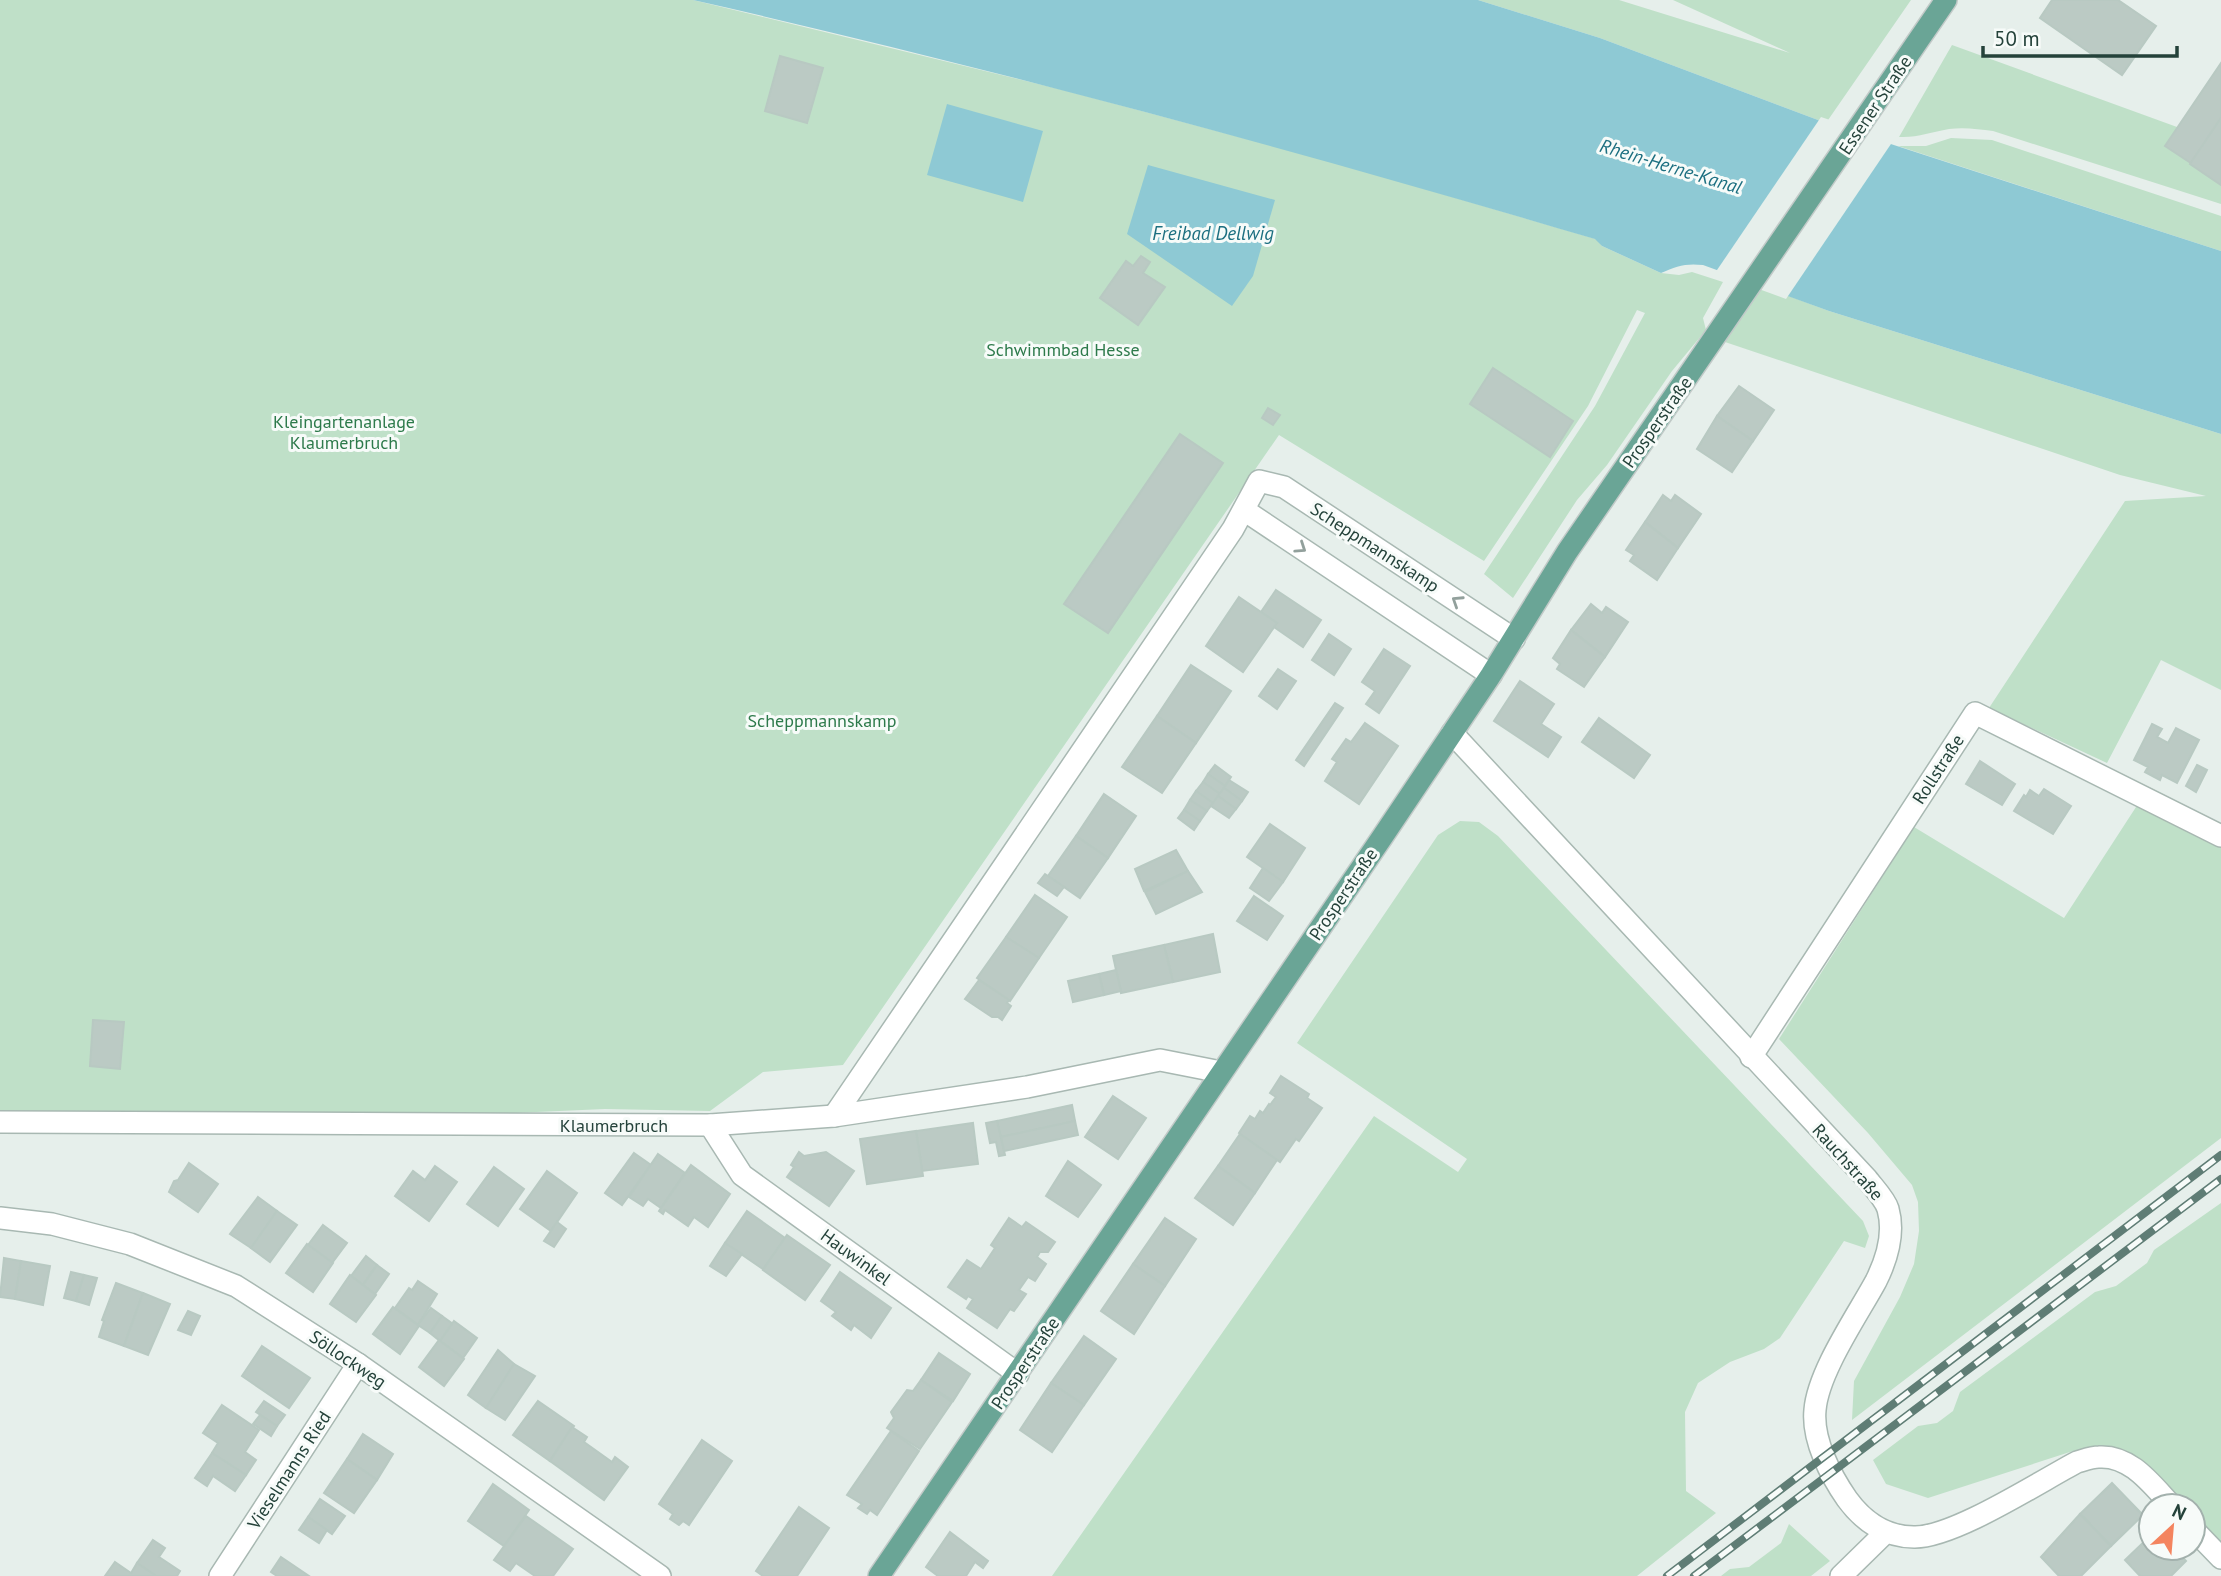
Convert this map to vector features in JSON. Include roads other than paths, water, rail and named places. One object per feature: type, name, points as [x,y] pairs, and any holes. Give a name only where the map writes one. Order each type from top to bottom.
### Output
[{"type":"main road","name":"Essener Straße","points":[[1804,210],[1947,0]]},
{"type":"main road","name":"Prosperstraße","points":[[879,1576],[1491,675],[1574,541],[1804,210]]},
{"type":"street","name":"Scheppmannskamp","points":[[834,1116],[1244,510],[1259,481],[1284,487],[1514,639]]},
{"type":"street","points":[[1244,510],[1491,675]]},
{"type":"street","name":"Rollstraße","points":[[1751,1057],[1975,713],[2221,836]]},
{"type":"street","name":"Rauchstraße","points":[[1451,733],[1867,1179],[1888,1207],[1891,1233],[1886,1261],[1820,1386],[1815,1411],[1815,1431],[1825,1457],[1858,1514],[1885,1533],[1915,1538],[1953,1529],[2077,1462],[2100,1457],[2121,1461],[2139,1472],[2158,1492]]},
{"type":"street","name":"Klaumerbruch","points":[[0,1122],[710,1125],[834,1116],[1027,1087],[1160,1060],[1221,1072]]},
{"type":"street","name":"Hauwinkel","points":[[710,1125],[742,1175],[1018,1374]]},
{"type":"street","name":"Söllockweg","points":[[0,1218],[52,1223],[130,1244],[236,1286],[358,1364],[660,1576]]},
{"type":"street","name":"Vieselmanns Ried","points":[[220,1576],[358,1364]]},
{"type":"street","points":[[1842,1576],[1885,1533]]},
{"type":"street","points":[[2207,1544],[2221,1558]]},
{"type":"water","name":"Rhein-Herne-Kanal","points":[[693,0],[1478,0],[1600,38],[1826,123],[2221,251],[2221,434],[1829,311],[1703,265],[1691,264],[1661,273],[1602,246],[1595,239],[1371,174],[920,54]]},
{"type":"water","points":[[947,104],[1043,131],[1023,202],[927,175]]},
{"type":"water","name":"Freibad Dellwig","points":[[1148,165],[1275,200],[1253,276],[1232,306],[1127,234]]},
{"type":"railway","points":[[1667,1576],[2221,1155]]},
{"type":"railway","points":[[1694,1576],[2221,1179]]},
{"type":"park label","name":"Schwimmbad Hesse","points":[[1063,349]]},
{"type":"park label","name":"Kleingartenanlage Klaumerbruch","points":[[344,431]]}]
